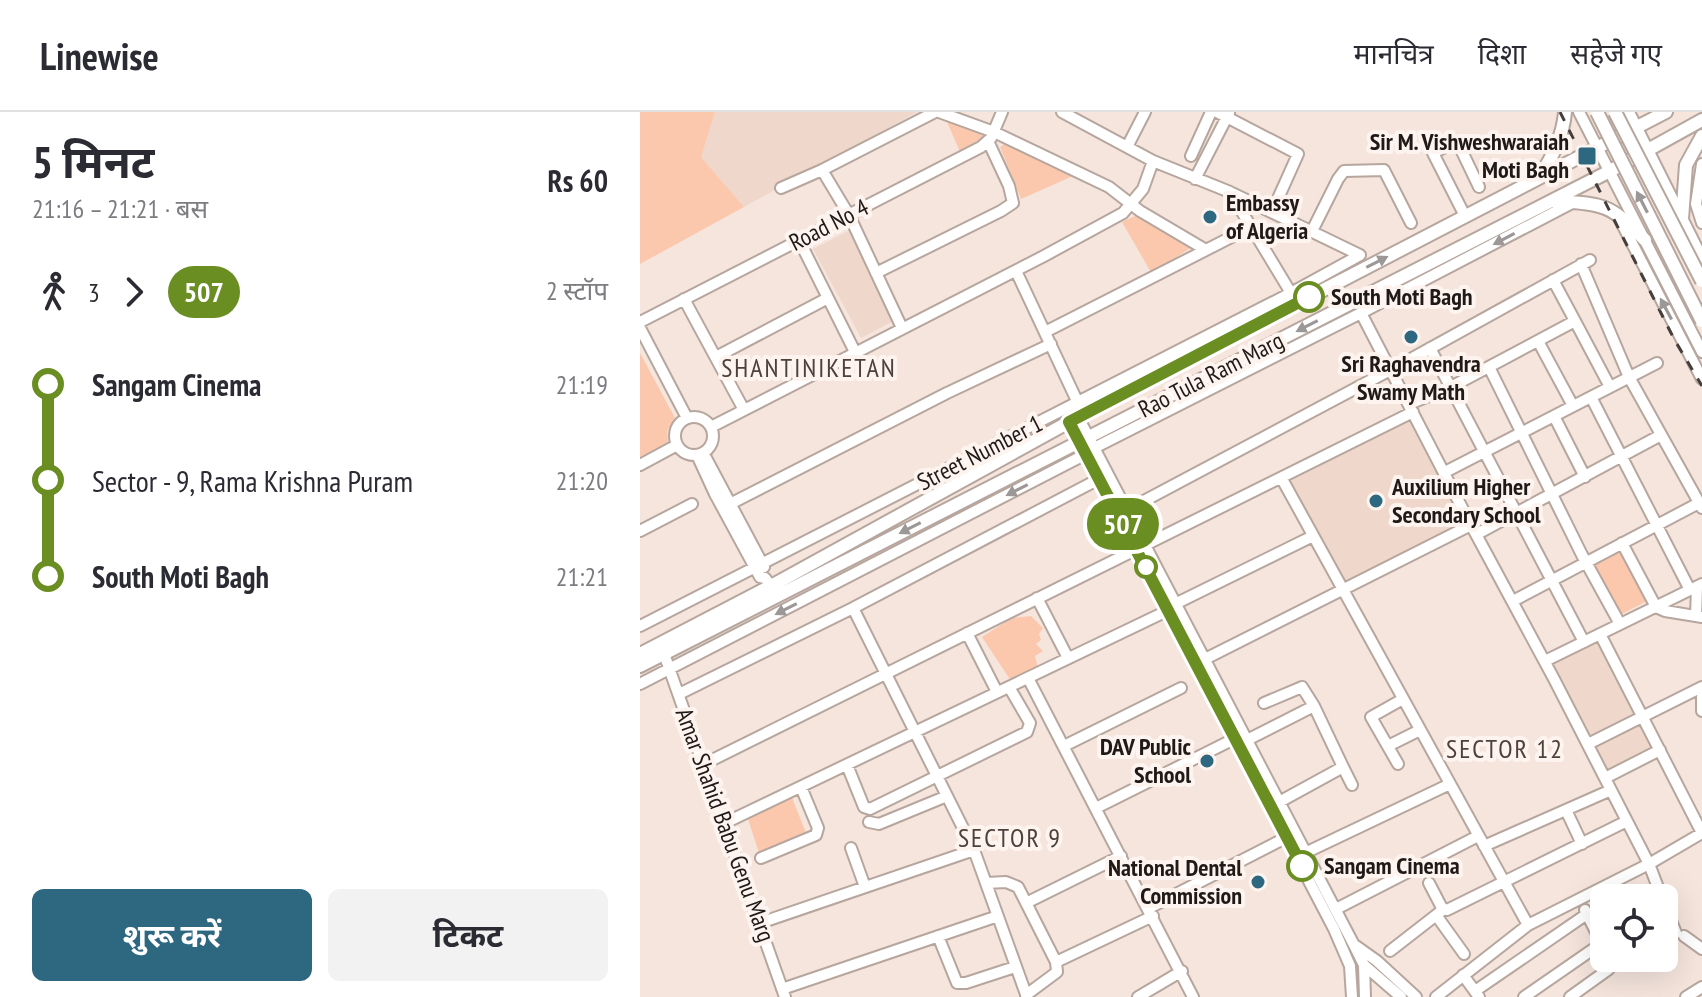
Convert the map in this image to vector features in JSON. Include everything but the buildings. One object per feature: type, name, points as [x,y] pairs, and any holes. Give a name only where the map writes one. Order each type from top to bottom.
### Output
[{"type":"main road","points":[[1539,178],[1564,129],[1565,112]]},
{"type":"main road","points":[[1597,112],[1702,321]]},
{"type":"main road","points":[[1615,112],[1702,281]]},
{"type":"main road","name":"Rao Tula Ram Marg","points":[[640,666],[768,582],[1294,298],[1465,216],[1666,112]]},
{"type":"main road","name":"Rao Tula Ram Marg","points":[[640,654],[662,649],[1087,445],[1702,120]]},
{"type":"main road","points":[[1684,224],[1686,165],[1702,136]]},
{"type":"main road","points":[[1551,201],[1605,206],[1616,212],[1647,242]]},
{"type":"street","points":[[781,188],[937,112],[1109,187],[1140,211],[1206,250]]},
{"type":"street","points":[[876,273],[1013,203],[991,137],[1002,112]]},
{"type":"street","points":[[1127,147],[1145,112]]},
{"type":"street","points":[[1579,112],[1647,242],[1695,347],[1702,379]]},
{"type":"street","points":[[1629,112],[1702,258]]},
{"type":"street","points":[[1068,113],[1085,118],[1153,161],[1230,192],[1312,231],[1344,171],[1384,170],[1411,223]]},
{"type":"street","points":[[1191,156],[1221,113]]},
{"type":"street","points":[[1195,179],[1221,113]]},
{"type":"street","points":[[1221,113],[1298,154],[1272,212]]},
{"type":"street","name":"Road No 4","points":[[640,325],[684,299],[981,147],[991,137]]},
{"type":"street","points":[[1465,216],[1433,153],[1457,141],[1479,187]]},
{"type":"street","points":[[711,427],[1123,213],[1133,204],[1148,179],[1153,161]]},
{"type":"street","points":[[1702,164],[1696,204],[1702,223]]},
{"type":"street","points":[[822,170],[849,215],[902,328]]},
{"type":"street","points":[[1230,192],[1294,298]]},
{"type":"street","points":[[640,684],[1087,445],[1361,313],[1573,203]]},
{"type":"street","points":[[1616,212],[1695,347]]},
{"type":"street","points":[[1647,242],[1684,224]]},
{"type":"street","points":[[1045,332],[1251,227]]},
{"type":"street","name":"Street Number 1","points":[[640,626],[1078,403],[1294,298],[1360,255],[1312,231]]},
{"type":"street","points":[[799,240],[855,352]]},
{"type":"street","points":[[1409,360],[1585,262],[1629,377],[1701,506],[1657,525],[1513,601]]},
{"type":"street","points":[[1016,271],[1078,403]]},
{"type":"street","points":[[1553,280],[1610,387]]},
{"type":"street","points":[[716,357],[828,298]]},
{"type":"street","points":[[684,299],[744,410]]},
{"type":"street","points":[[1361,313],[1588,744],[1657,884]]},
{"type":"street","points":[[704,764],[1282,479],[1575,321]]},
{"type":"street","points":[[640,325],[687,418]]},
{"type":"street","points":[[1538,341],[1573,406]]},
{"type":"street","points":[[730,504],[847,443],[1051,344]]},
{"type":"street","points":[[1430,348],[1584,642]]},
{"type":"street","points":[[1445,472],[1657,363]]},
{"type":"street","points":[[1489,367],[1585,562],[1620,624]]},
{"type":"street","points":[[1127,510],[1392,369]]},
{"type":"street","points":[[1591,397],[1657,525],[1696,587],[1699,616],[1656,607],[1622,543]]},
{"type":"street","points":[[1554,416],[1585,477]]},
{"type":"street","points":[[687,418],[703,419],[711,427],[713,439],[700,454],[686,453],[677,445],[675,432],[681,421],[687,418]]},
{"type":"street","points":[[1073,419],[1127,510],[1141,547]]},
{"type":"street","points":[[1201,660],[1342,588],[1518,514],[1661,435]]},
{"type":"street","points":[[640,465],[677,445]]},
{"type":"street","points":[[1087,445],[1099,479],[1249,739],[1281,801],[1292,834],[1307,852],[1364,965],[1401,997]]},
{"type":"street","points":[[700,454],[730,504],[740,531]]},
{"type":"street","points":[[700,454],[758,565],[768,573],[768,582]]},
{"type":"street","points":[[679,694],[853,608],[1099,479]]},
{"type":"street","points":[[1282,479],[1528,925]]},
{"type":"street","points":[[640,531],[692,504]]},
{"type":"street","points":[[725,823],[1028,678],[1313,536]]},
{"type":"street","points":[[1545,661],[1696,587]]},
{"type":"street","points":[[1037,598],[1068,658]]},
{"type":"street","points":[[853,608],[974,850],[1026,996],[1057,972],[1056,962],[1016,884],[986,883]]},
{"type":"street","points":[[967,633],[997,692]]},
{"type":"street","points":[[1600,634],[1702,833],[1610,884]]},
{"type":"street","name":"Amar Shahid Babu Genu Marg","points":[[662,649],[784,993]]},
{"type":"street","points":[[1201,660],[1204,677],[1292,834],[1346,953],[1353,981],[1352,997]]},
{"type":"street","points":[[1193,682],[1204,677]]},
{"type":"street","points":[[1028,678],[1193,997]]},
{"type":"street","points":[[847,765],[866,809],[870,809],[1029,729],[1030,723],[1009,687]]},
{"type":"street","points":[[1264,703],[1302,687],[1352,785]]},
{"type":"street","points":[[1588,744],[1702,687]]},
{"type":"street","points":[[1064,746],[1181,688]]},
{"type":"street","points":[[1702,697],[1702,711]]},
{"type":"street","points":[[1398,764],[1371,717],[1403,699]]},
{"type":"street","points":[[1249,739],[1314,706]]},
{"type":"street","points":[[1388,746],[1420,730]]},
{"type":"street","points":[[1096,808],[1236,738]]},
{"type":"street","points":[[1605,778],[1660,750]]},
{"type":"street","points":[[1281,801],[1343,767]]},
{"type":"street","points":[[1307,852],[1450,784]]},
{"type":"street","points":[[761,858],[816,835],[818,828],[801,787]]},
{"type":"street","points":[[1336,909],[1481,841],[1611,790]]},
{"type":"street","points":[[869,822],[879,824],[947,796]]},
{"type":"street","points":[[1566,810],[1582,844]]},
{"type":"street","points":[[1390,951],[1440,912],[1506,883],[1627,821]]},
{"type":"street","points":[[1056,962],[1292,834]]},
{"type":"street","points":[[851,848],[865,887]]},
{"type":"street","points":[[760,923],[974,850]]},
{"type":"street","points":[[1026,903],[1121,856]]},
{"type":"street","points":[[1429,883],[1440,912],[1464,954]]},
{"type":"street","points":[[1436,997],[1528,925],[1590,894]]},
{"type":"street","points":[[1579,899],[1590,920]]},
{"type":"street","points":[[1463,975],[1477,994],[1587,914]]},
{"type":"street","points":[[784,993],[998,916]]},
{"type":"street","points":[[938,936],[957,983],[1015,967]]},
{"type":"street","points":[[1684,936],[1702,949]]},
{"type":"street","points":[[1354,945],[1377,961],[1416,997]]},
{"type":"street","points":[[1524,997],[1590,954]]},
{"type":"street","points":[[1364,965],[1365,997]]},
{"type":"street","points":[[1138,997],[1182,971]]},
{"type":"street","points":[[1570,997],[1605,972]]},
{"type":"street","points":[[1686,997],[1702,987]]},
{"type":"shaded area","points":[[640,112],[715,112],[701,157],[744,207],[640,264]]},
{"type":"shaded area","points":[[715,112],[917,112],[744,207],[700,157]]},
{"type":"shaded area","points":[[945,117],[986,135],[960,152]]},
{"type":"shaded area","points":[[1007,142],[1073,176],[1021,199],[1000,147]]},
{"type":"shaded area","points":[[1135,216],[1199,242],[1152,274],[1122,222]]},
{"type":"shaded area","points":[[856,227],[903,316],[861,338],[813,249]]},
{"type":"shaded area","points":[[640,353],[675,418],[667,431],[668,442],[640,457]]},
{"type":"shaded area","name":"Auxilium Higher Secondary School","points":[[1410,416],[1464,520],[1461,526],[1342,586],[1288,481]]},
{"type":"shaded area","points":[[1621,547],[1649,600],[1620,615],[1592,562]]},
{"type":"shaded area","points":[[1031,616],[1043,628],[1039,634],[1041,640],[1036,644],[1043,651],[1035,656],[1038,668],[1011,681],[982,637],[1012,618]]},
{"type":"shaded area","points":[[1598,637],[1656,749],[1606,775],[1548,662]]},
{"type":"shaded area","points":[[791,795],[806,833],[759,853],[747,816]]},
{"type":"railway","points":[[1560,112],[1674,339],[1702,386]]},
{"type":"bus line","name":"507","points":[[1302,866],[1069,422],[1309,297]]},
{"type":"place","name":"Sir M. Vishweshwaraiah Moti Bagh","points":[[1587,156]]},
{"type":"place","name":"Embassy of Algeria","points":[[1210,217]]},
{"type":"place","name":"South Moti Bagh","points":[[1309,297]]},
{"type":"place","name":"Sri Raghavendra Swamy Math","points":[[1411,337]]},
{"type":"place","name":"Auxilium Higher Secondary School","points":[[1376,501]]},
{"type":"place","name":"DAV Public School","points":[[1207,761]]},
{"type":"place","name":"Sangam Cinema","points":[[1302,866]]},
{"type":"place","name":"National Dental Commission","points":[[1258,882]]},
{"type":"district","name":"SHANTINIKETAN","points":[[809,368]]},
{"type":"district","name":"SECTOR 12","points":[[1505,749]]},
{"type":"district","name":"SECTOR 9","points":[[1010,838]]}]
